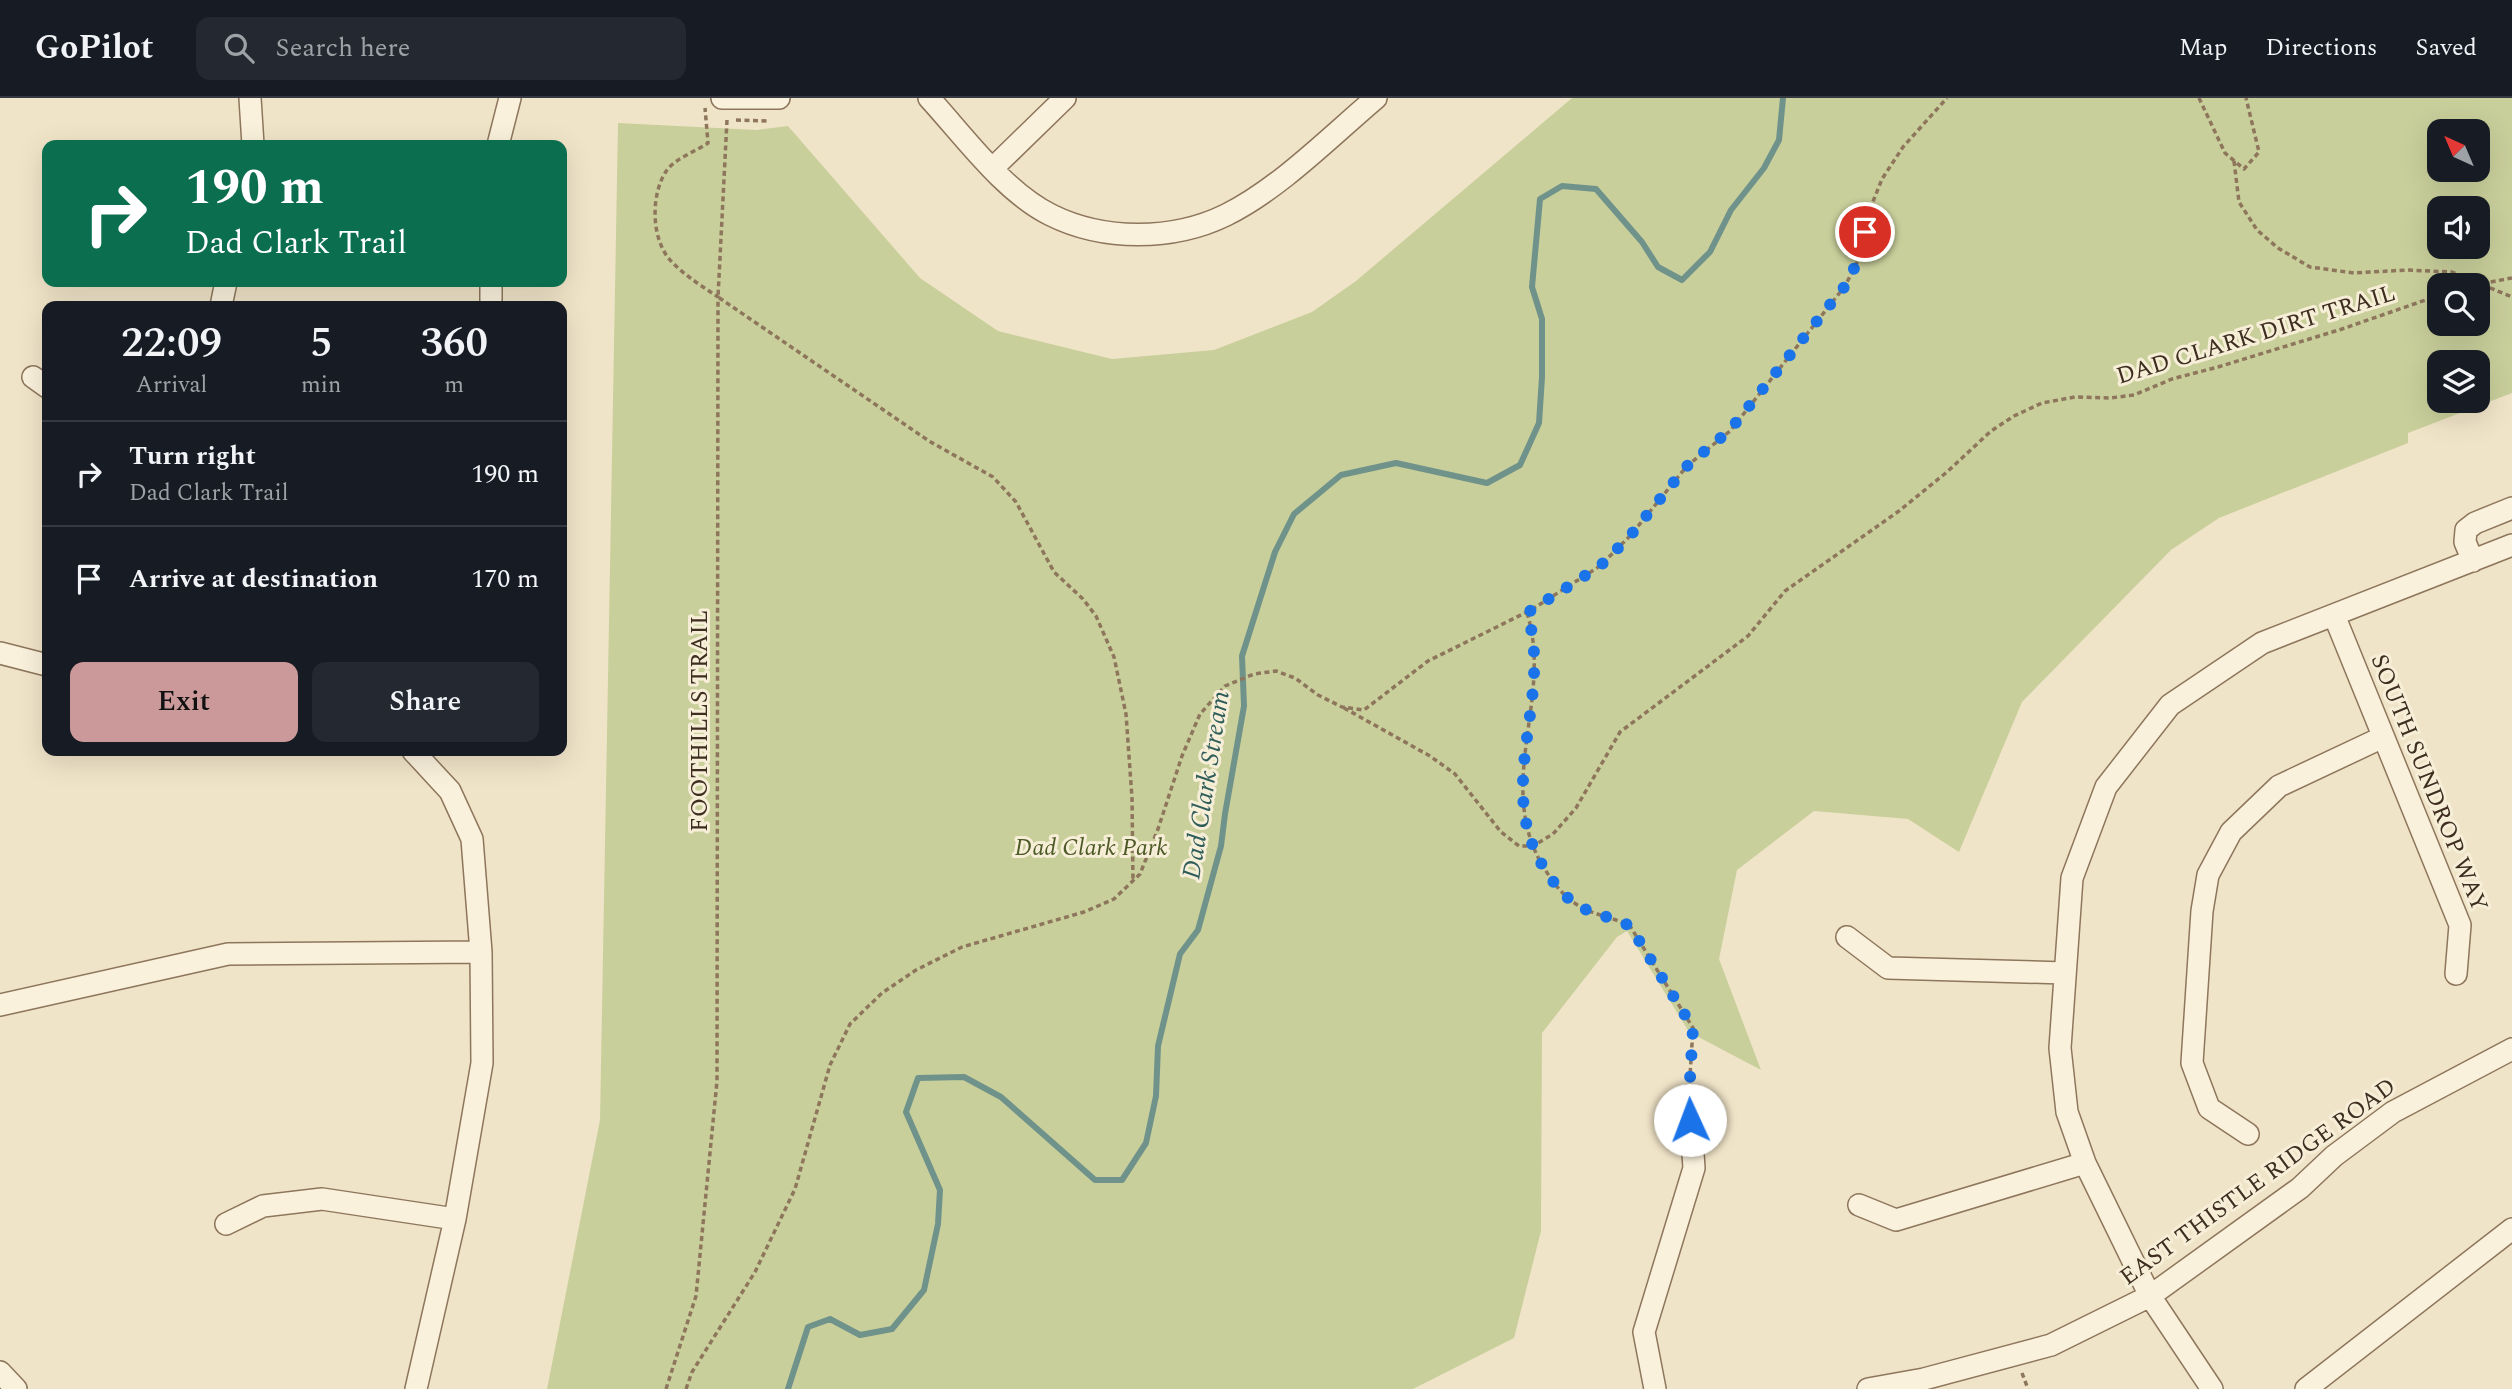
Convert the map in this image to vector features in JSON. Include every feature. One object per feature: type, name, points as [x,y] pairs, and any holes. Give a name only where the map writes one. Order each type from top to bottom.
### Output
[{"type":"street","points":[[250,98],[253,140]]},
{"type":"street","points":[[499,140],[510,98]]},
{"type":"street","points":[[722,98],[779,98]]},
{"type":"street","points":[[929,98],[993,168],[1021,194],[1050,215],[1089,229],[1125,235],[1176,232],[1225,216],[1271,187],[1376,98]]},
{"type":"street","points":[[993,168],[1065,98]]},
{"type":"street","points":[[2473,561],[2465,542],[2466,530],[2475,523],[2512,508]]},
{"type":"street","points":[[2211,1389],[2150,1296],[2085,1163],[2067,1112],[2060,1048],[2072,878],[2106,788],[2170,705],[2262,643],[2512,545]]},
{"type":"street","name":"SOUTH SUNDROP WAY","points":[[2334,615],[2460,925],[2456,974]]},
{"type":"street","points":[[0,653],[42,664]]},
{"type":"street","points":[[2248,1134],[2209,1108],[2192,1063],[2202,911],[2208,875],[2231,832],[2278,786],[2383,737]]},
{"type":"street","points":[[416,1389],[455,1219],[482,1063],[481,951],[472,839],[450,791],[418,756]]},
{"type":"street","points":[[1847,937],[1888,968],[2065,973]]},
{"type":"street","points":[[0,1005],[228,954],[481,951]]},
{"type":"street","name":"EAST THISTLE RIDGE ROAD","points":[[1868,1389],[1951,1381],[2051,1345],[2150,1296],[2300,1188],[2334,1156],[2393,1112],[2512,1049]]},
{"type":"street","points":[[1655,1389],[1644,1332],[1694,1168],[1689,1096]]},
{"type":"street","points":[[1859,1205],[1896,1220],[2085,1163]]},
{"type":"street","points":[[226,1224],[263,1206],[322,1199],[455,1219]]},
{"type":"street","points":[[2306,1389],[2510,1236]]},
{"type":"path","points":[[705,98],[704,117],[708,143],[668,168],[658,188],[655,210],[658,234],[669,259],[688,277],[929,441],[993,477],[1016,502],[1054,572],[1096,616],[1114,657],[1126,714],[1132,798],[1133,880]]},
{"type":"path","points":[[1342,707],[1364,710],[1427,661],[1527,613],[1600,566],[1630,536],[1687,466],[1730,430],[1845,286],[1861,255],[1870,209],[1882,179],[1903,146],[1947,98]]},
{"type":"path","points":[[2199,98],[2225,153],[2244,169],[2259,152],[2246,98]]},
{"type":"path","name":"FOOTHILLS TRAIL","points":[[666,1389],[696,1296],[717,1081],[718,297],[727,120]]},
{"type":"path","points":[[2234,161],[2239,202],[2257,230],[2278,248],[2310,267],[2354,273],[2407,270],[2455,273]]},
{"type":"path","points":[[2490,282],[2512,278]]},
{"type":"path","points":[[2490,287],[2512,298]]},
{"type":"path","name":"DAD CLARK DIRT TRAIL","points":[[1533,846],[1553,834],[1576,808],[1620,732],[1748,636],[1785,591],[1899,511],[1991,431],[2014,416],[2042,404],[2075,397],[2110,398],[2134,395],[2172,379],[2342,329],[2427,300]]},
{"type":"path","points":[[1527,613],[1534,635],[1534,668],[1522,781],[1523,815],[1533,846],[1555,885],[1576,904],[1630,926],[1693,1028],[1689,1096]]},
{"type":"path","points":[[686,1389],[692,1372],[755,1272],[795,1189],[830,1065],[850,1024],[882,993],[916,970],[962,947],[1084,912],[1114,899],[1140,874],[1182,756],[1200,714],[1225,686],[1254,674],[1276,671],[1295,678],[1318,695],[1430,756],[1455,774],[1500,832],[1519,846],[1533,846]]},
{"type":"green space","name":"Dad Clark Park","points":[[1572,98],[2512,98],[2512,393],[2490,401],[2490,350],[2427,350],[2427,413],[2460,413],[2408,433],[2408,443],[2219,518],[2171,550],[2022,702],[1959,852],[1908,819],[1814,811],[1737,870],[1719,959],[1761,1070],[1689,1032],[1627,931],[1617,937],[1542,1033],[1541,1231],[1514,1338],[1413,1389],[547,1389],[600,1120],[618,123],[757,130],[788,126],[920,278],[998,331],[1112,359],[1214,350],[1312,312],[1356,281]]},
{"type":"waterway","name":"Dad Clark Stream","points":[[788,1389],[808,1327],[830,1319],[860,1335],[892,1329],[924,1290],[938,1224],[940,1190],[906,1112],[918,1078],[964,1077],[1001,1097],[1095,1180],[1122,1180],[1146,1143],[1156,1096],[1158,1046],[1180,954],[1198,930],[1221,846],[1244,706],[1242,656],[1275,552],[1294,514],[1341,475],[1396,463],[1487,483],[1520,465],[1539,423],[1542,319],[1532,287],[1540,199],[1562,186],[1596,189],[1642,242],[1658,267],[1682,280],[1710,252],[1731,210],[1764,168],[1779,140],[1783,98]]},
{"type":"route","points":[[1690,1120],[1693,1028],[1630,926],[1576,904],[1555,885],[1540,862],[1530,839],[1523,815],[1522,781],[1534,668],[1534,635],[1527,613],[1600,566],[1630,536],[1687,466],[1730,430],[1845,286],[1861,255],[1865,232]]}]
